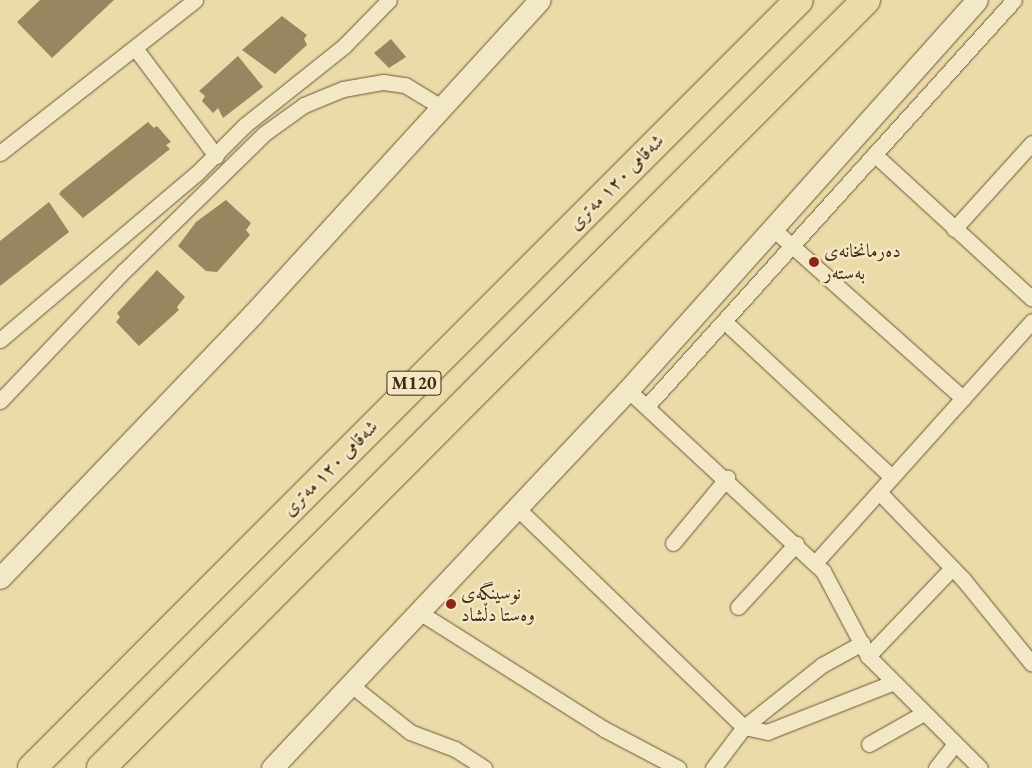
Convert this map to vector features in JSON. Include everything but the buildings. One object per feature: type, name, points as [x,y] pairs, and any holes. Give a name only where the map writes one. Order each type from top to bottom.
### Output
[{"type":"highway","name":"شەقامی ١٢٠ مەتری","points":[[32,768],[798,0]]},
{"type":"highway","name":"M120","points":[[101,768],[866,0]]},
{"type":"street","points":[[0,153],[195,0]]},
{"type":"street","points":[[0,340],[216,156],[245,125],[319,67],[389,0]]},
{"type":"street","points":[[282,765],[351,685],[628,390],[976,0]]},
{"type":"street","points":[[647,406],[1014,0]]},
{"type":"street","points":[[0,578],[443,108],[537,1]]},
{"type":"street","points":[[135,48],[216,156]]},
{"type":"street","points":[[0,401],[265,133],[304,105],[343,89],[383,82],[405,85],[443,108]]},
{"type":"street","points":[[954,229],[1032,143]]},
{"type":"street","points":[[874,154],[1032,299]]},
{"type":"street","points":[[772,228],[963,398]]},
{"type":"street","points":[[724,321],[892,477]]},
{"type":"street","points":[[815,563],[1032,321]]},
{"type":"street","points":[[628,390],[727,478],[815,563],[865,649],[892,683],[980,768]]},
{"type":"street","points":[[673,543],[727,478]]},
{"type":"street","points":[[879,492],[952,568],[1032,664]]},
{"type":"street","points":[[517,508],[744,727],[767,732],[892,683]]},
{"type":"street","points":[[738,607],[796,544]]},
{"type":"street","points":[[713,768],[744,727],[822,666],[865,649],[952,568]]},
{"type":"street","points":[[419,612],[604,729],[678,768]]},
{"type":"street","points":[[351,685],[410,732],[455,749],[484,768]]},
{"type":"street","points":[[869,744],[924,713]]},
{"type":"street","points":[[936,768],[955,744]]},
{"type":"place","name":"دەرمانخانەی بەستەر","points":[[814,262]]},
{"type":"place","name":"نوسینگەی وەستا دڵشاد","points":[[451,604]]}]
